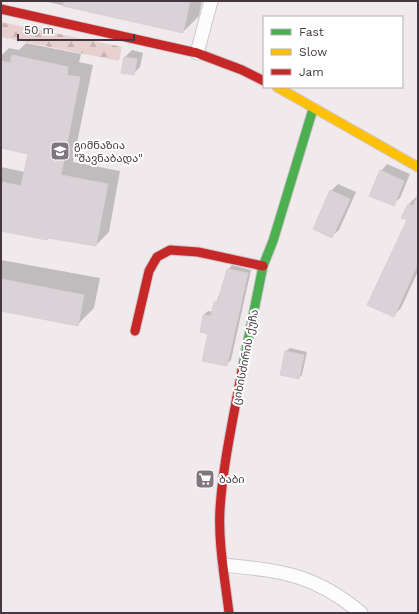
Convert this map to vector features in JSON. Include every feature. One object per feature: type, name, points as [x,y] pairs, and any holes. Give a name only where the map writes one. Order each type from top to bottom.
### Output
[{"type":"street","points":[[198,53],[211,1]]},
{"type":"street","points":[[1,9],[198,53],[242,70],[263,80]]},
{"type":"street","points":[[279,88],[313,109],[418,167]]},
{"type":"street","name":"ციხისძირის ქუჩა","points":[[229,613],[220,510],[232,418],[262,266],[273,241],[313,109]]},
{"type":"street","points":[[135,331],[150,272],[157,257],[170,250],[198,252],[262,266]]},
{"type":"street","points":[[224,565],[278,571],[316,583],[347,602],[361,613]]},
{"type":"green space","points":[[1,22],[122,47],[119,61],[1,37]]},
{"type":"building","points":[[64,1],[190,1],[183,33],[63,6]]},
{"type":"building","points":[[12,55],[68,67],[67,75],[80,77],[61,175],[108,184],[96,246],[48,238],[47,240],[1,231],[1,182],[21,186],[28,154],[1,148],[1,61],[10,63]]},
{"type":"building","points":[[124,57],[137,59],[134,75],[121,73]]},
{"type":"building","points":[[380,170],[404,181],[394,206],[369,196]]},
{"type":"building","points":[[330,190],[350,199],[332,238],[313,229]]},
{"type":"building","points":[[418,195],[418,264],[394,317],[367,305],[407,220],[401,218],[408,204],[413,206]]},
{"type":"building","points":[[227,269],[248,273],[227,366],[202,361],[208,334],[200,332],[203,315],[211,316],[214,302],[218,302]]},
{"type":"building","points":[[1,279],[84,295],[78,326],[1,311]]},
{"type":"building","points":[[285,351],[304,355],[299,379],[280,375]]},
{"type":"traffic: fast","points":[[242,370],[263,266],[273,241],[313,109]]},
{"type":"traffic: slow","points":[[279,88],[418,167]]},
{"type":"traffic: jam","points":[[1,9],[197,53],[242,70],[263,80]]},
{"type":"traffic: jam","points":[[135,331],[149,271],[157,257],[170,250],[198,252],[263,266]]},
{"type":"traffic: jam","points":[[229,613],[221,548],[220,509],[226,457],[242,370]]},
{"type":"place","name":"გიმნაზია \"შავნაბადა\"","points":[[60,151]]},
{"type":"place","name":"ბაბი","points":[[205,479]]}]
